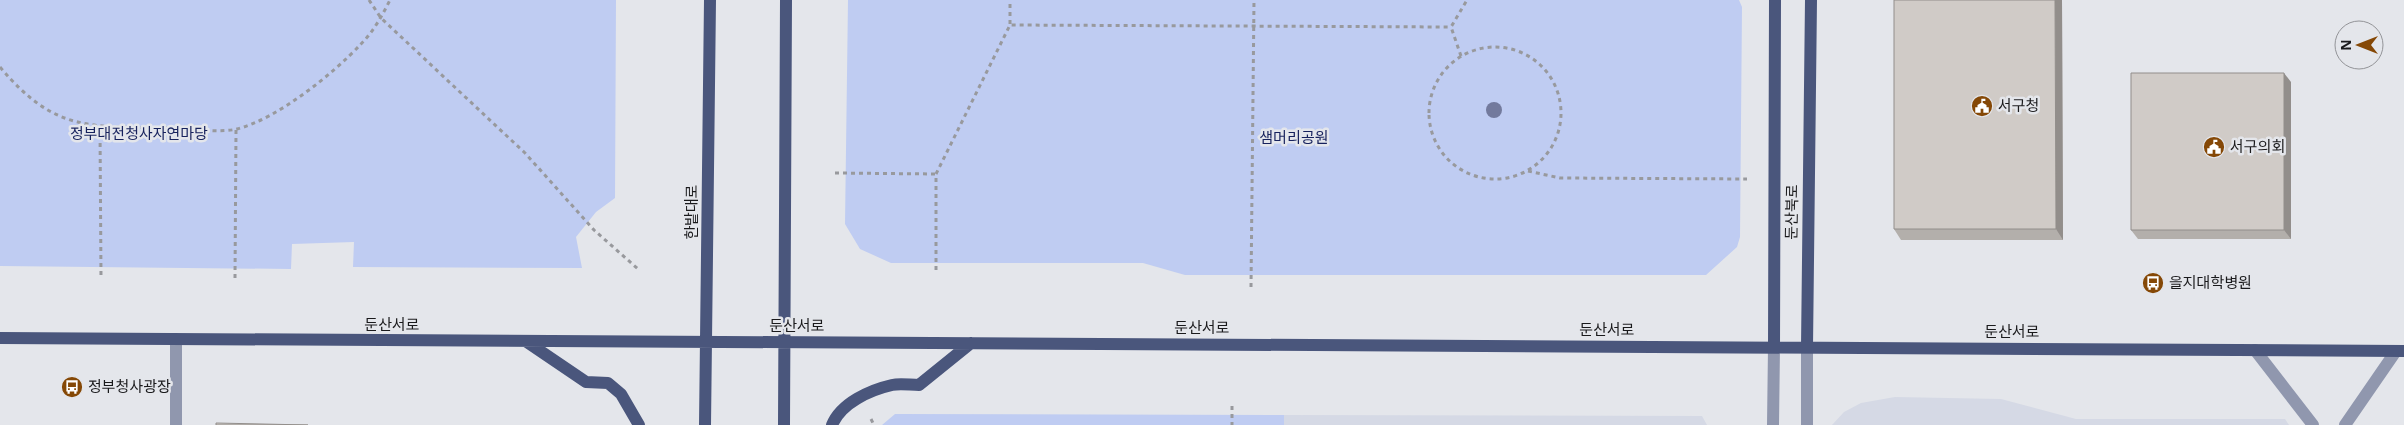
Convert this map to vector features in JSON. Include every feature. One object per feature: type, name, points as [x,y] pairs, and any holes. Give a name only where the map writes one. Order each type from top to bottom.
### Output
[{"type":"main road","name":"한밭대로","points":[[706,425],[710,0]]},
{"type":"main road","points":[[784,425],[786,0]]},
{"type":"main road","name":"둔산북로","points":[[1774,347],[1775,0]]},
{"type":"main road","name":"둔산북로","points":[[1807,347],[1811,0]]},
{"type":"main road","name":"둔산서로","points":[[0,338],[2400,351]]},
{"type":"main road","points":[[527,342],[586,382],[608,383],[621,394],[639,425]]},
{"type":"main road","points":[[832,425],[848,405],[871,391],[894,384],[919,385],[972,343]]},
{"type":"street","points":[[176,339],[176,425]]},
{"type":"street","name":"둔산북로","points":[[1773,425],[1774,347]]},
{"type":"street","name":"둔산북로","points":[[1807,347],[1807,425]]},
{"type":"street","points":[[2255,350],[2313,425]]},
{"type":"street","points":[[2345,425],[2400,351]]},
{"type":"path","points":[[368,0],[381,18],[525,153],[594,230],[638,269]]},
{"type":"path","points":[[0,67],[19,90],[46,111],[66,120],[100,126],[236,130],[270,116],[335,69],[362,43],[381,18],[390,0]]},
{"type":"path","points":[[936,270],[936,174],[1010,25],[1010,0]]},
{"type":"path","points":[[1251,287],[1254,0]]},
{"type":"path","points":[[1461,56],[1451,27],[1467,0]]},
{"type":"path","points":[[1010,25],[1451,27]]},
{"type":"path","points":[[1501,47],[1521,52],[1539,63],[1552,80],[1560,99],[1561,120],[1555,140],[1544,158],[1528,171],[1512,177],[1496,179],[1475,176],[1456,166],[1441,151],[1432,131],[1429,110],[1434,89],[1445,70],[1461,56],[1480,48],[1501,47]]},
{"type":"path","points":[[100,126],[101,277]]},
{"type":"path","points":[[234,278],[236,130]]},
{"type":"path","points":[[1528,171],[1560,178],[1747,179]]},
{"type":"path","points":[[836,174],[936,174]]},
{"type":"path","points":[[1232,406],[1232,425]]},
{"type":"path","points":[[871,419],[874,425]]},
{"type":"shaded area","points":[[1895,397],[2001,399],[2076,419],[2285,419],[2289,425],[1832,425],[1844,412],[1861,403]]},
{"type":"shaded area","points":[[1284,415],[1702,416],[1707,425],[1284,425]]},
{"type":"green space","name":"정부대전청사자연마당","points":[[0,0],[616,0],[615,198],[596,212],[576,237],[582,268],[353,267],[354,242],[292,244],[291,269],[0,266]]},
{"type":"green space","name":"샘머리공원","points":[[848,0],[1739,0],[1742,7],[1740,237],[1737,247],[1706,275],[1185,275],[1143,263],[891,263],[860,249],[845,224]]},
{"type":"green space","points":[[895,414],[1284,415],[1284,425],[882,425]]},
{"type":"building","name":"서구청","points":[[1894,0],[2055,0],[2056,229],[1894,229]]},
{"type":"building","name":"서구의회","points":[[2131,73],[2284,73],[2284,230],[2131,230]]},
{"type":"building","points":[[216,423],[308,425],[216,425]]},
{"type":"place","name":"서구청","points":[[1982,106]]},
{"type":"place","name":"서구의회","points":[[2214,147]]},
{"type":"place","name":"을지대학병원","points":[[2153,283]]},
{"type":"place","name":"정부청사광장","points":[[72,387]]}]
